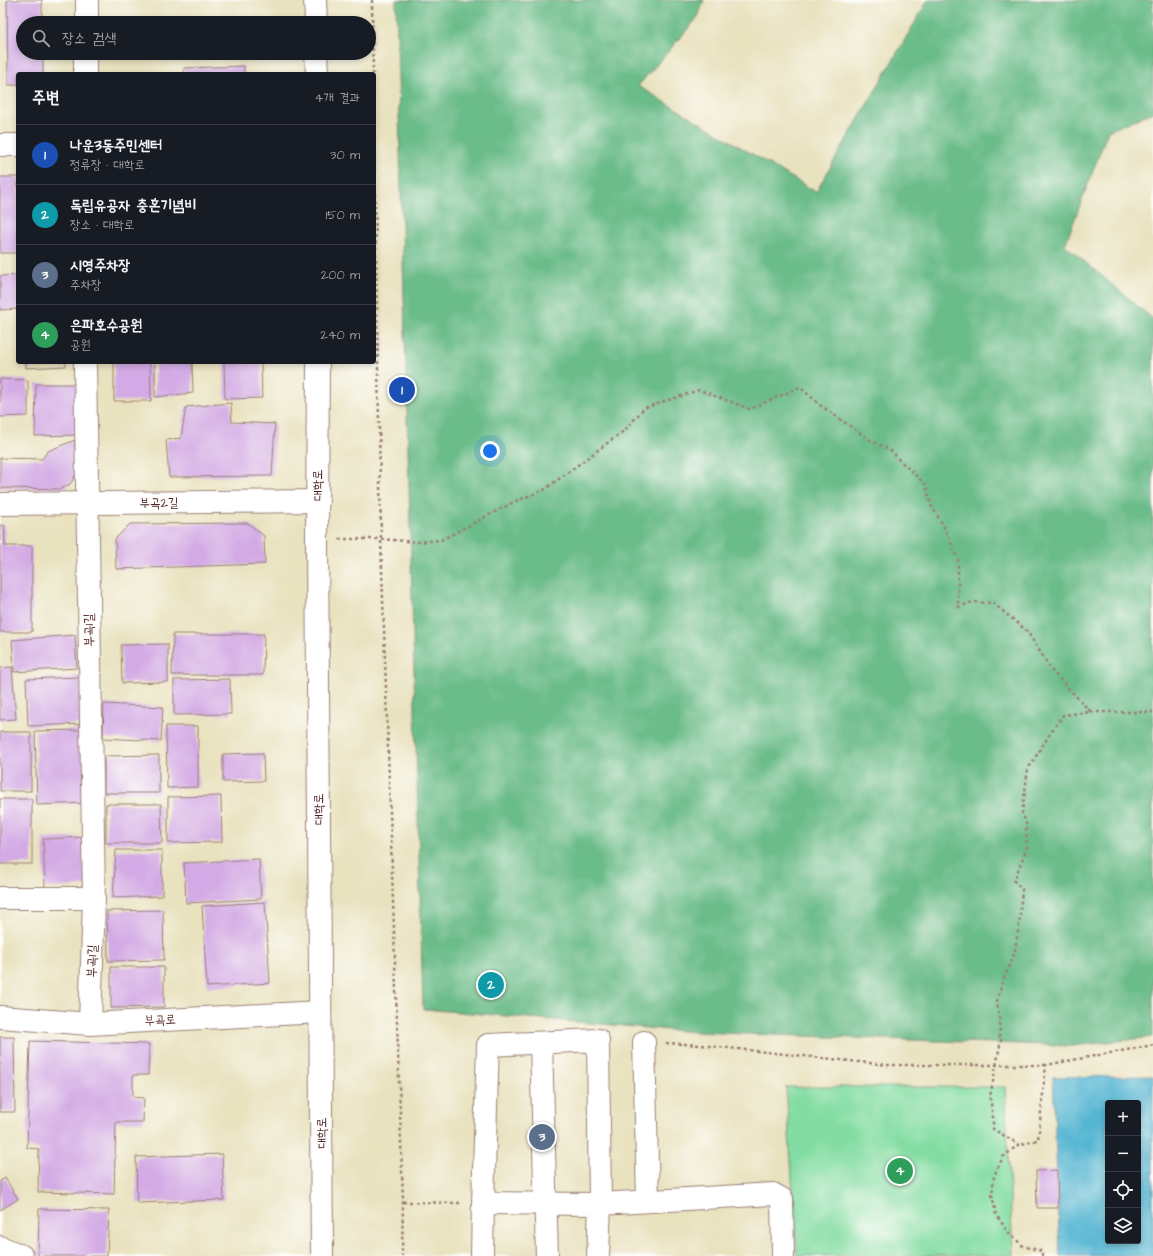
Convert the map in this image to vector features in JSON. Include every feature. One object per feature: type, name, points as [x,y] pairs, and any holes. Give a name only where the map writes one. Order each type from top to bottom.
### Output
[{"type":"street","points":[[86,16],[87,0]]},
{"type":"street","points":[[315,0],[316,16]]},
{"type":"street","points":[[84,72],[85,60]]},
{"type":"street","points":[[316,60],[317,72]]},
{"type":"street","points":[[0,145],[16,145]]},
{"type":"street","name":"부곡1길","points":[[85,364],[86,503],[94,898],[90,1024]]},
{"type":"street","name":"대학로","points":[[318,364],[317,539],[322,1256]]},
{"type":"street","name":"부곡2길","points":[[0,504],[318,501]]},
{"type":"street","points":[[0,898],[94,898]]},
{"type":"street","name":"부곡로","points":[[0,1017],[90,1024],[320,1012]]},
{"type":"street","points":[[482,1256],[488,1045],[598,1040],[600,1204],[598,1256]]},
{"type":"street","points":[[644,1042],[648,1201]]},
{"type":"street","points":[[541,1043],[547,1256]]},
{"type":"street","points":[[483,1203],[600,1204],[773,1194],[782,1200],[783,1256]]},
{"type":"street","points":[[0,1246],[22,1256]]},
{"type":"path","points":[[372,0],[372,16]]},
{"type":"path","points":[[373,60],[373,72]]},
{"type":"path","points":[[376,253],[381,539],[403,1202],[402,1256]]},
{"type":"path","points":[[317,539],[381,539],[418,542],[441,540],[516,501],[544,490],[625,430],[644,408],[699,390],[750,409],[800,387],[820,404],[870,440],[896,453],[895,456],[926,485],[930,505],[943,525],[958,559],[958,607],[973,602],[993,603],[1027,631],[1052,671],[1090,712]]},
{"type":"path","points":[[1020,1145],[993,1129],[990,1097],[1001,1040],[999,1040],[1000,1024],[997,1002],[1002,982],[1014,955],[1019,926],[1022,889],[1014,881],[1027,847],[1026,822],[1022,813],[1028,769],[1063,715],[1090,712],[1153,712]]},
{"type":"path","points":[[700,1045],[888,1065],[1046,1065],[1153,1045]]},
{"type":"path","points":[[1042,1256],[1042,1251],[1023,1246],[1007,1231],[996,1214],[992,1195],[994,1176],[1003,1157],[1020,1145],[1038,1140],[1046,1065]]},
{"type":"path","points":[[403,1202],[483,1203]]},
{"type":"green space","points":[[396,0],[704,0],[698,17],[638,86],[816,192],[928,0],[1153,0],[1153,112],[1108,131],[1065,245],[1153,319],[1153,1037],[1072,1046],[695,1032],[423,1009]]},
{"type":"green space","points":[[786,1087],[1005,1087],[1013,1256],[797,1256]]},
{"type":"water","points":[[1153,1076],[1153,1256],[1060,1256],[1053,1077]]},
{"type":"building","points":[[7,0],[42,0],[42,16],[16,16],[16,60],[43,60],[43,72],[16,72],[16,85],[8,85]]},
{"type":"building","points":[[244,66],[244,72],[184,72],[184,68]]},
{"type":"building","points":[[0,177],[16,177],[16,253],[0,253]]},
{"type":"building","points":[[16,275],[16,309],[0,310],[0,276]]},
{"type":"building","points":[[26,364],[66,364],[66,366],[26,368]]},
{"type":"building","points":[[114,364],[150,364],[151,401],[114,401]]},
{"type":"building","points":[[155,364],[192,364],[193,393],[155,397]]},
{"type":"building","points":[[224,364],[261,364],[262,398],[225,399]]},
{"type":"building","points":[[0,379],[28,380],[28,416],[0,417]]},
{"type":"building","points":[[36,384],[77,384],[79,435],[35,436]]},
{"type":"building","points":[[231,403],[232,422],[275,424],[272,476],[169,477],[166,440],[181,438],[186,407]]},
{"type":"building","points":[[75,440],[76,473],[70,484],[61,489],[0,488],[0,458],[42,459],[48,451]]},
{"type":"building","points":[[248,523],[264,536],[265,564],[116,569],[115,539],[130,524]]},
{"type":"building","points":[[0,525],[4,525],[5,546],[32,546],[32,632],[0,632]]},
{"type":"building","points":[[173,634],[264,634],[263,675],[172,675]]},
{"type":"building","points":[[75,635],[77,668],[14,672],[12,640]]},
{"type":"building","points":[[168,644],[168,682],[122,683],[121,645]]},
{"type":"building","points":[[12,667],[16,719],[0,720],[0,668]]},
{"type":"building","points":[[81,677],[83,724],[28,726],[26,679]]},
{"type":"building","points":[[230,679],[231,714],[174,715],[174,680]]},
{"type":"building","points":[[104,704],[163,707],[161,741],[103,738]]},
{"type":"building","points":[[166,726],[198,726],[198,787],[167,788]]},
{"type":"building","points":[[83,730],[85,803],[37,805],[35,731]]},
{"type":"building","points":[[0,732],[31,732],[31,791],[0,791]]},
{"type":"building","points":[[263,753],[264,781],[223,782],[223,754]]},
{"type":"building","points":[[159,755],[159,793],[104,793],[104,756]]},
{"type":"building","points":[[221,796],[222,842],[168,843],[168,797]]},
{"type":"building","points":[[0,799],[32,799],[32,864],[0,864]]},
{"type":"building","points":[[106,804],[161,804],[162,843],[106,843]]},
{"type":"building","points":[[86,837],[87,886],[45,888],[43,839]]},
{"type":"building","points":[[116,850],[162,850],[162,896],[113,898]]},
{"type":"building","points":[[259,859],[261,899],[186,903],[184,863]]},
{"type":"building","points":[[265,902],[270,983],[207,987],[202,906]]},
{"type":"building","points":[[163,910],[164,960],[108,961],[107,911]]},
{"type":"building","points":[[111,967],[164,967],[164,1007],[111,1008]]},
{"type":"building","points":[[0,1037],[14,1037],[15,1112],[0,1112]]},
{"type":"building","points":[[30,1041],[149,1044],[148,1075],[133,1075],[133,1097],[144,1098],[143,1122],[116,1122],[114,1194],[38,1192],[39,1149],[27,1148]]},
{"type":"building","points":[[222,1154],[224,1200],[137,1203],[136,1157]]},
{"type":"building","points":[[1057,1170],[1058,1208],[1037,1208],[1036,1171]]},
{"type":"building","points":[[5,1178],[18,1199],[0,1210],[0,1181]]},
{"type":"building","points":[[39,1209],[109,1210],[107,1256],[38,1256]]},
{"type":"place","name":"나운3동주민센터","points":[[402,390]]},
{"type":"place","name":"독립유공자 충혼기념비","points":[[491,985]]},
{"type":"place","name":"시영주차장","points":[[542,1137]]},
{"type":"place","name":"은파호수공원","points":[[900,1171]]}]
